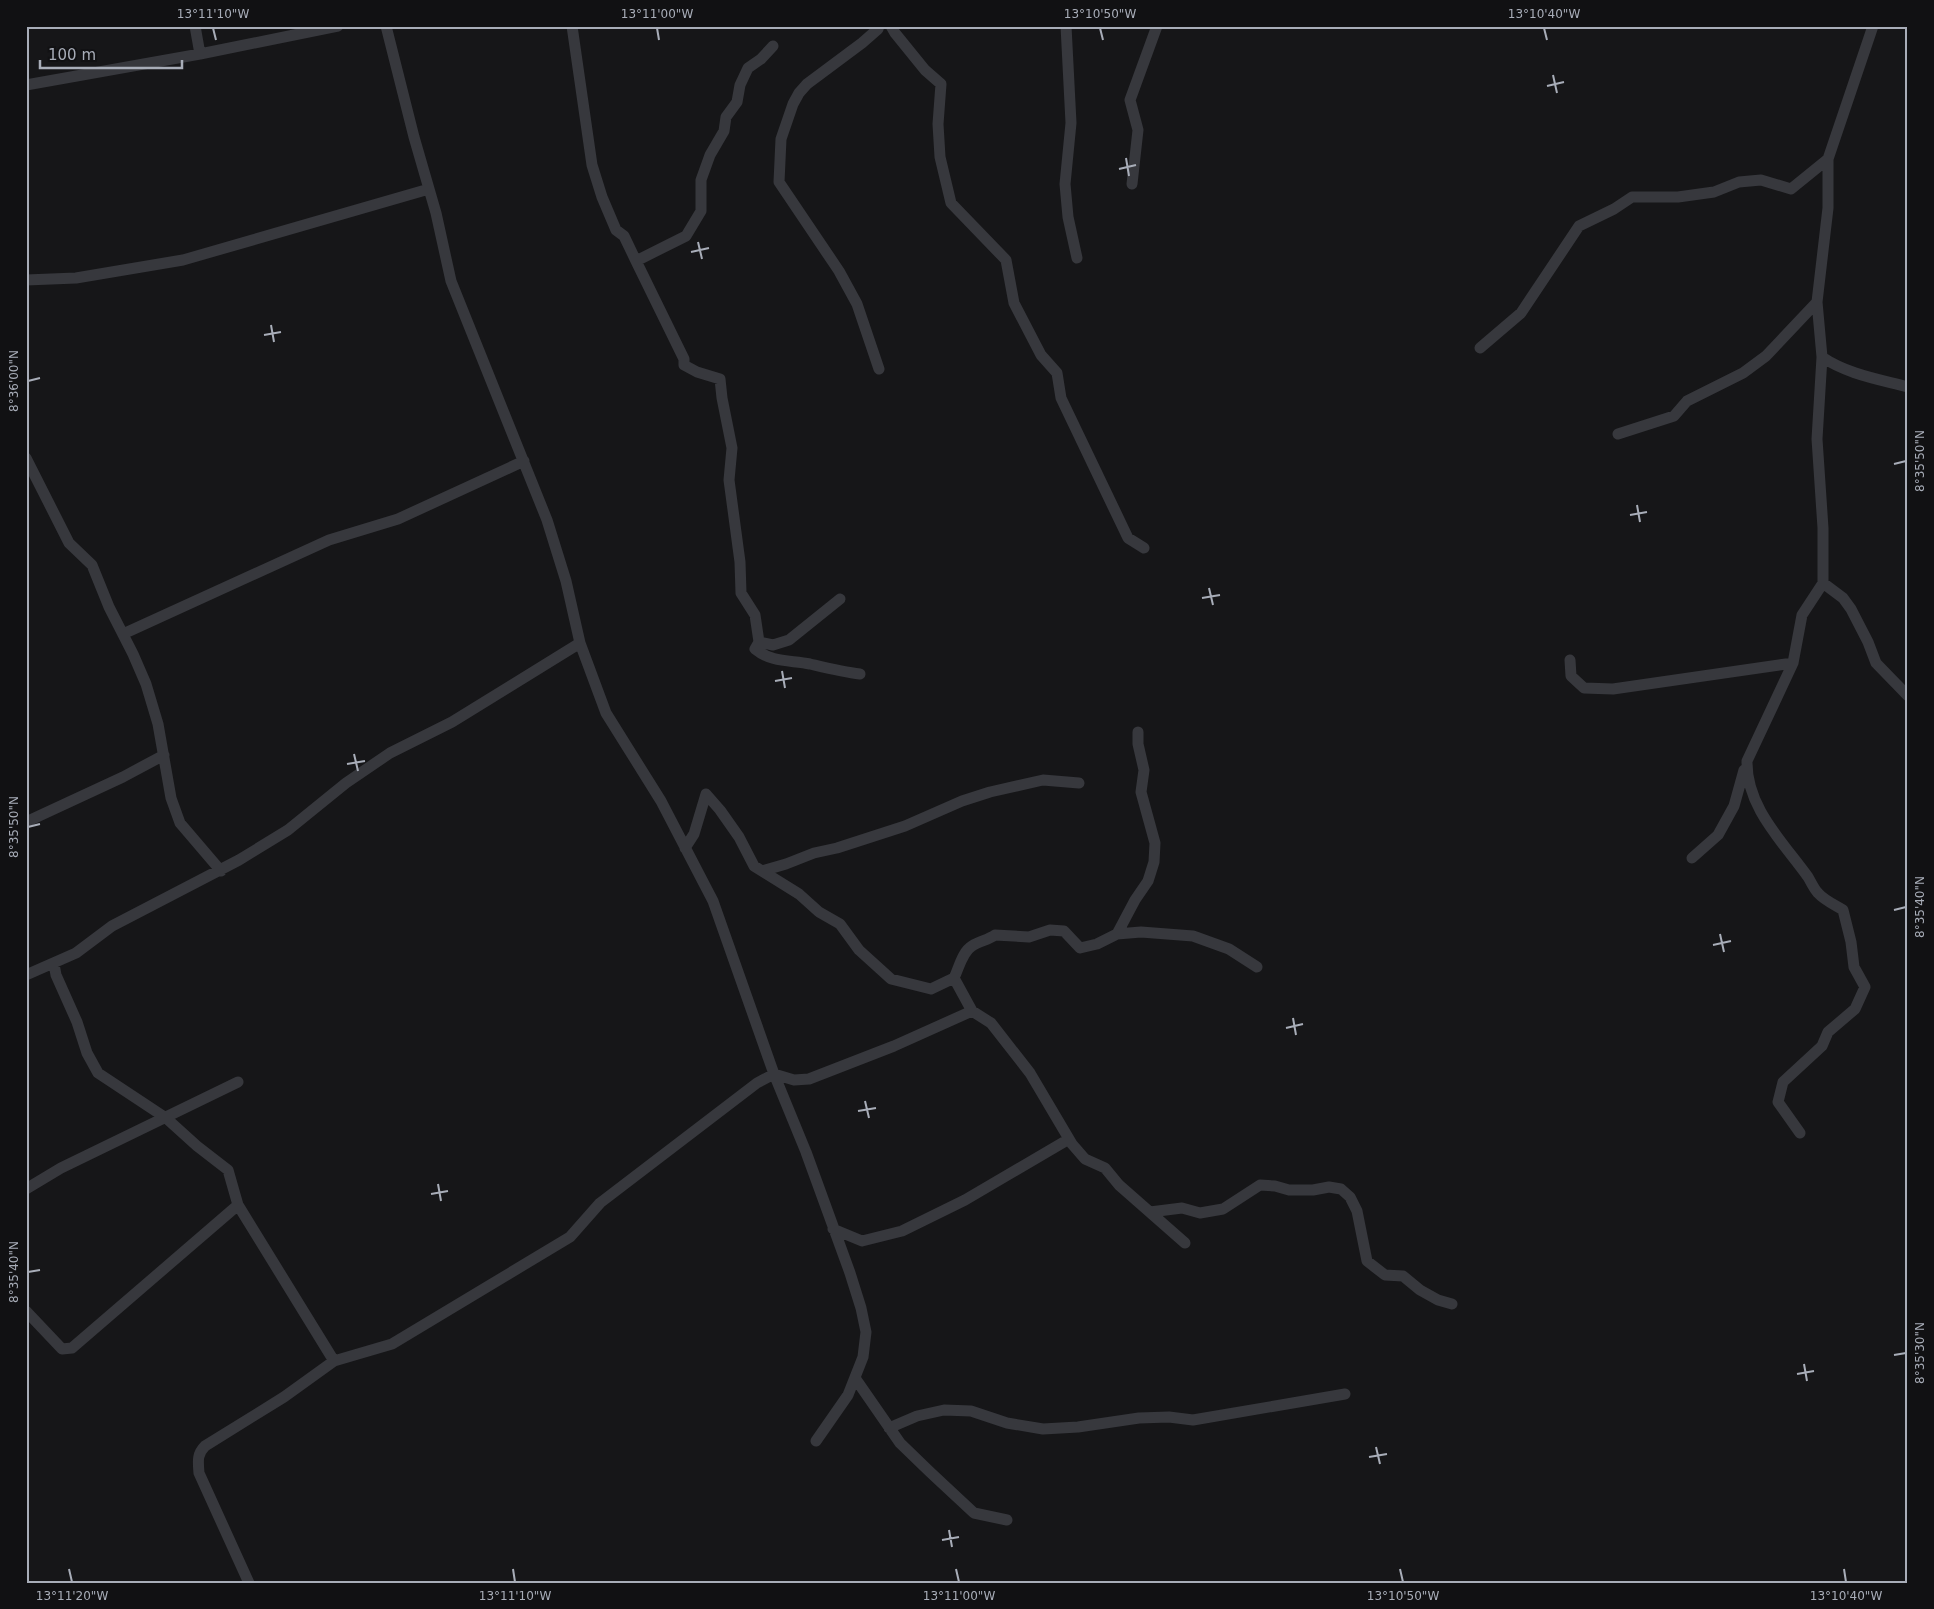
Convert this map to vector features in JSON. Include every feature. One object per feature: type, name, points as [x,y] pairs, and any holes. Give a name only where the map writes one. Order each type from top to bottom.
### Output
[{"type":"street","points":[[195,26],[200,54]]},
{"type":"street","points":[[26,85],[200,54],[338,26]]},
{"type":"street","points":[[386,26],[436,213],[451,280],[547,520],[566,581],[580,643],[606,713],[661,801],[713,901],[774,1074],[806,1152],[850,1273],[866,1332],[863,1357],[848,1395],[816,1441]]},
{"type":"street","points":[[572,26],[592,164],[602,197],[616,230],[624,236],[636,260],[684,359],[684,365],[697,372],[720,379],[732,448],[728,480],[739,554],[741,593],[755,615],[759,642],[755,649],[762,655],[779,661],[808,664],[860,674]]},
{"type":"street","points":[[878,26],[878,29],[862,43],[807,84],[799,93],[793,104],[781,139],[779,182],[839,270],[857,304],[879,369]]},
{"type":"street","points":[[892,26],[895,33],[925,70],[941,84],[938,124],[940,157],[951,203],[1006,260],[1014,303],[1041,355],[1057,373],[1061,398],[1128,538],[1144,548]]},
{"type":"street","points":[[1066,26],[1071,123],[1065,184],[1068,217],[1077,258]]},
{"type":"street","points":[[1132,184],[1138,130],[1130,100],[1157,26]]},
{"type":"street","points":[[1692,858],[1718,835],[1734,806],[1747,761],[1793,663],[1802,615],[1823,583],[1823,528],[1817,439],[1822,357],[1818,302],[1828,208],[1828,159],[1873,26]]},
{"type":"street","points":[[636,260],[686,236],[701,211],[701,180],[710,155],[724,131],[726,117],[737,102],[740,85],[748,68],[761,59],[773,46]]},
{"type":"street","points":[[1480,348],[1521,312],[1579,226],[1614,209],[1632,197],[1678,197],[1714,192],[1739,182],[1761,180],[1791,189],[1828,159]]},
{"type":"street","points":[[26,280],[76,278],[183,260],[336,214],[429,190]]},
{"type":"street","points":[[1618,434],[1655,420],[1674,416],[1687,401],[1743,373],[1766,356],[1818,302]]},
{"type":"street","points":[[1822,357],[1837,367],[1871,378],[1908,386]]},
{"type":"street","points":[[26,458],[69,543],[92,565],[146,684],[158,724],[171,798],[180,823],[221,871]]},
{"type":"street","points":[[123,634],[329,540],[398,519],[524,461]]},
{"type":"street","points":[[1823,583],[1843,598],[1852,610],[1876,663],[1908,696]]},
{"type":"street","points":[[759,642],[773,645],[789,640],[840,599]]},
{"type":"street","points":[[26,975],[76,953],[112,926],[164,898],[221,871],[288,830],[346,783],[390,753],[452,722],[580,643]]},
{"type":"street","points":[[1570,660],[1571,676],[1584,688],[1612,689],[1793,663]]},
{"type":"street","points":[[1118,934],[1135,900],[1148,881],[1154,862],[1155,843],[1141,792],[1144,770],[1138,744],[1138,732]]},
{"type":"street","points":[[26,822],[123,777],[164,755]]},
{"type":"street","points":[[1747,761],[1746,775],[1751,793],[1780,842],[1808,877],[1818,894],[1843,910],[1851,942],[1854,967],[1866,987],[1855,1009],[1828,1032],[1822,1046],[1783,1082],[1778,1102],[1800,1133]]},
{"type":"street","points":[[762,871],[814,853],[838,848],[905,826],[962,801],[990,792],[1043,780],[1079,783]]},
{"type":"street","points":[[685,848],[694,834],[706,794],[739,837],[754,866],[799,894],[819,912],[840,924],[859,950],[891,978],[931,989],[954,978],[963,956],[971,946],[988,940],[994,935],[1029,937],[1050,930],[1064,931],[1080,948],[1097,944],[1118,934],[1141,932],[1193,936],[1229,949],[1257,967]]},
{"type":"street","points":[[54,964],[56,975],[77,1022],[87,1052],[98,1073],[119,1089],[166,1118],[197,1146],[228,1170],[238,1205],[334,1361]]},
{"type":"street","points":[[954,978],[972,1011],[991,1023],[1030,1073],[1069,1139],[1085,1159],[1105,1168],[1119,1185],[1185,1243]]},
{"type":"street","points":[[249,1583],[199,1472],[199,1452],[205,1446],[284,1397],[334,1361],[392,1344],[570,1237],[600,1202],[757,1083],[774,1074],[794,1080],[809,1079],[894,1046],[972,1011]]},
{"type":"street","points":[[26,1189],[61,1168],[238,1082]]},
{"type":"street","points":[[833,1229],[862,1241],[902,1231],[965,1200],[1069,1139]]},
{"type":"street","points":[[1150,1212],[1182,1208],[1200,1213],[1223,1209],[1260,1185],[1276,1186],[1289,1190],[1313,1190],[1329,1187],[1341,1189],[1350,1197],[1356,1211],[1366,1261],[1385,1275],[1403,1276],[1420,1290],[1438,1300],[1452,1304]]},
{"type":"street","points":[[26,1311],[62,1349],[68,1350],[238,1205]]},
{"type":"street","points":[[855,1378],[900,1443],[974,1513],[1007,1520]]},
{"type":"street","points":[[889,1428],[917,1416],[944,1410],[971,1411],[1007,1423],[1043,1429],[1078,1427],[1138,1418],[1169,1417],[1193,1420],[1345,1394]]}]
